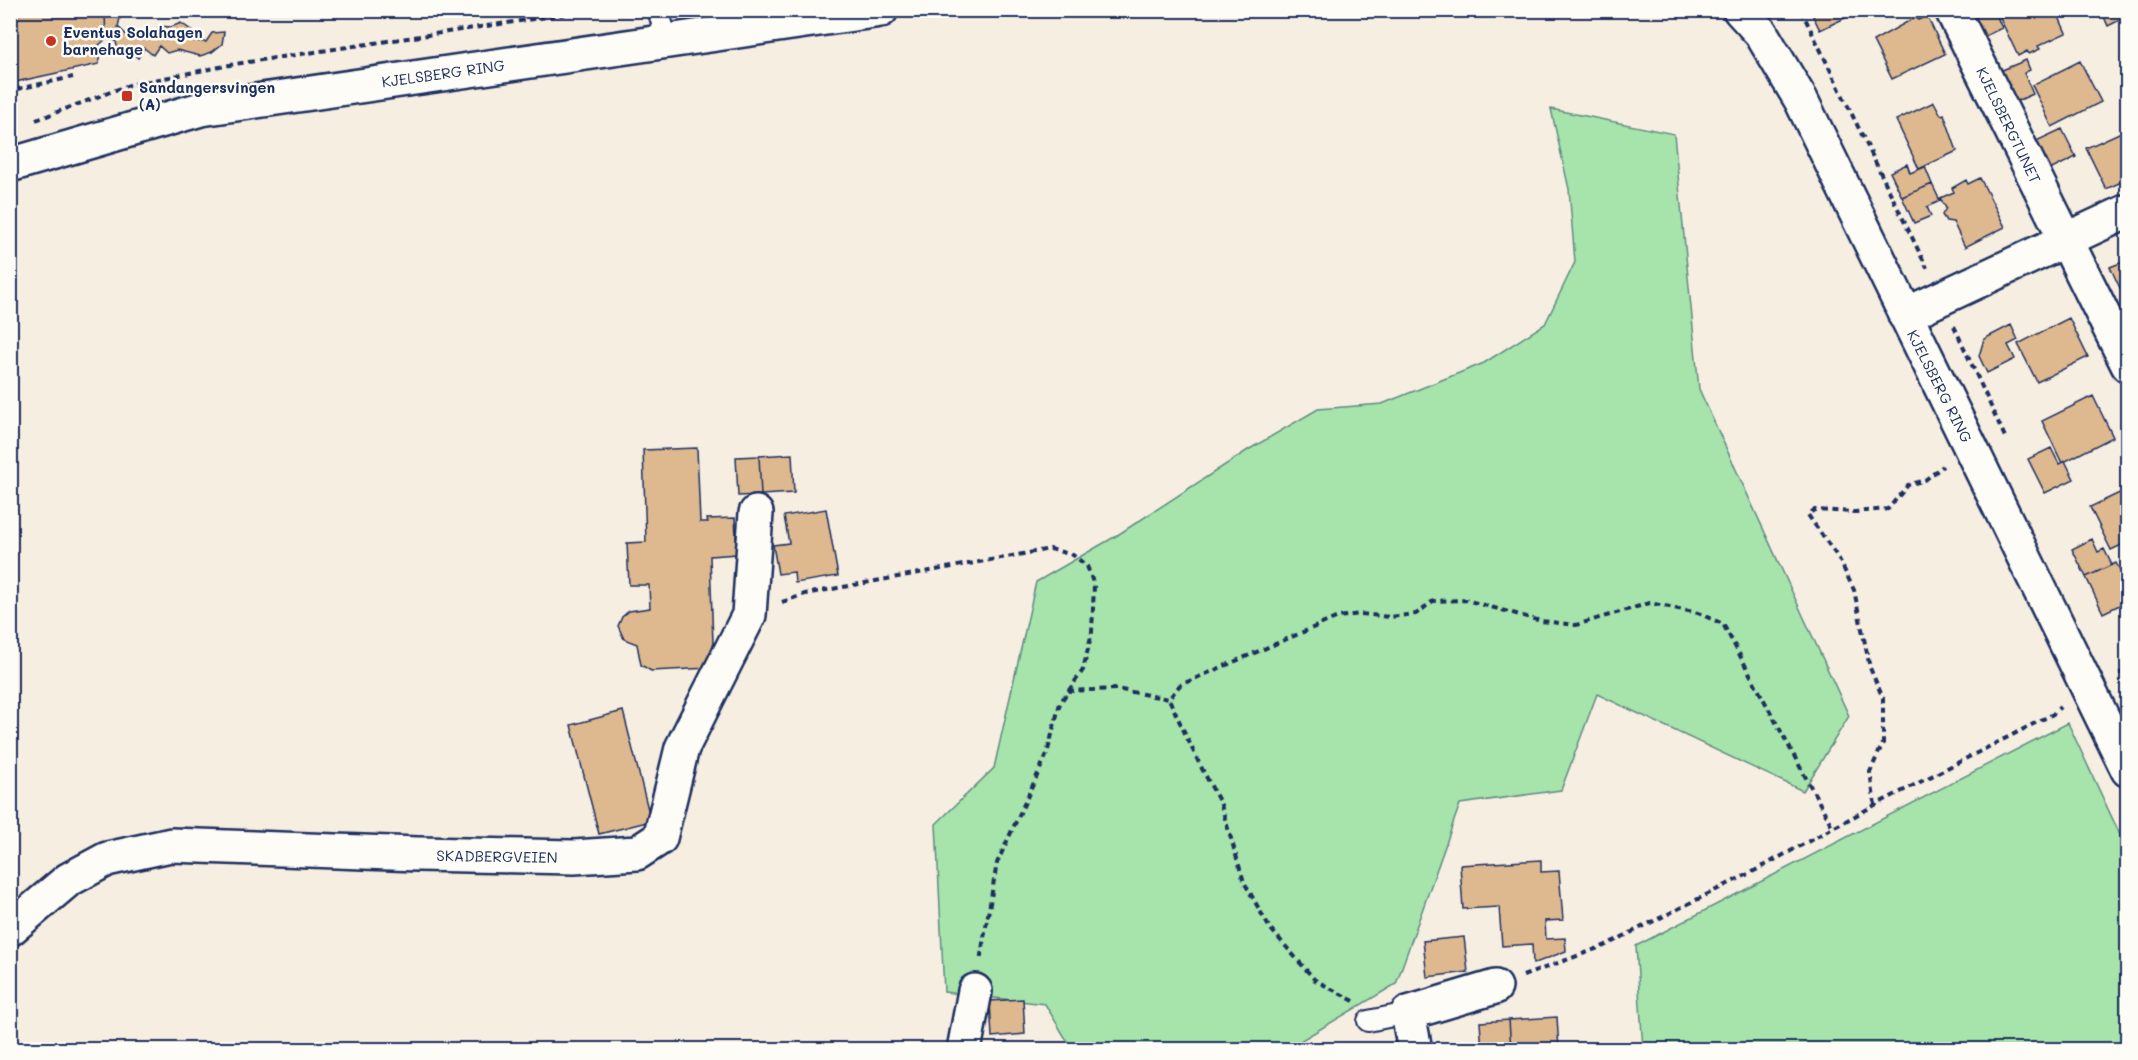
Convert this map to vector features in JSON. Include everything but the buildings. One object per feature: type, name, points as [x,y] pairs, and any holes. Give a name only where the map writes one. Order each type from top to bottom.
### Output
[{"type":"street","name":"KJELSBERG RING","points":[[10,165],[201,109],[663,26],[881,10]]},
{"type":"street","name":"KJELSBERG RING","points":[[1740,10],[1761,33],[1801,100],[2127,770]]},
{"type":"street","name":"KJELSBERGTUNET","points":[[1952,10],[2127,365]]},
{"type":"street","points":[[1905,315],[2127,211]]},
{"type":"street","name":"SKADBERGVEIEN","points":[[10,929],[68,880],[107,859],[171,845],[574,857],[637,854],[645,850],[660,838],[682,748],[749,615],[756,513]]},
{"type":"street","points":[[1415,1050],[1408,1013],[1495,987]]},
{"type":"street","points":[[964,1050],[975,991]]},
{"type":"lane","points":[[1368,1021],[1408,1013]]},
{"type":"path","points":[[1801,10],[2010,447]]},
{"type":"path","points":[[13,90],[73,77]]},
{"type":"path","points":[[10,82],[13,90],[10,96]]},
{"type":"path","points":[[1875,805],[1870,772],[1882,743],[1883,698],[1870,668],[1854,590],[1839,560],[1808,516],[1814,510],[1855,512],[1888,509],[1908,485],[1936,474],[1941,467],[1972,448]]},
{"type":"path","points":[[749,615],[805,594],[1050,549],[1073,555],[1087,566],[1094,585],[1092,632],[1083,670],[1060,703],[1047,754],[997,863],[975,991]]},
{"type":"path","points":[[1169,699],[1180,685],[1303,630],[1338,617],[1361,614],[1390,617],[1416,614],[1433,601],[1466,600],[1541,621],[1576,625],[1650,603],[1698,613],[1723,624],[1833,828]]},
{"type":"path","points":[[2115,665],[2123,681]]},
{"type":"path","points":[[2119,673],[2127,672]]},
{"type":"path","points":[[1068,692],[1116,689],[1169,699]]},
{"type":"path","points":[[1169,699],[1197,761],[1221,805],[1244,882],[1269,927],[1309,974],[1353,999],[1368,1021]]},
{"type":"path","points":[[1495,987],[1604,946],[1756,870],[1875,805],[2053,714],[2068,700]]},
{"type":"green space","points":[[1551,109],[1674,134],[1699,389],[1849,716],[1803,791],[1597,694],[1561,790],[1460,804],[1396,984],[1285,1050],[1072,1049],[1045,1004],[944,992],[936,824],[994,768],[1036,582],[1116,536],[1248,450],[1318,409],[1382,404],[1484,363],[1545,324],[1575,262],[1569,189]]},
{"type":"green space","points":[[2068,723],[2127,850],[2127,1049],[1643,1049],[1636,946]]},
{"type":"place","name":"Eventus Solahagen barnehage","points":[[51,41]]},
{"type":"place","name":"Sandangersvingen (A)","points":[[127,96]]}]
